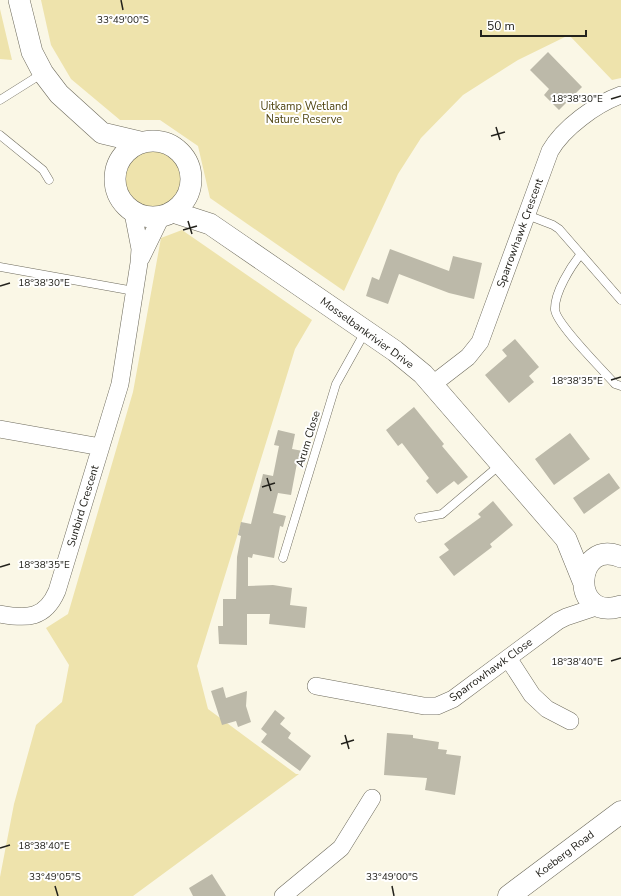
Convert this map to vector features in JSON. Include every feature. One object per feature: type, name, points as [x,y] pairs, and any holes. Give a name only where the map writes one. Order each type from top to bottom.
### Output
[{"type":"main road","name":"Koeberg Road","points":[[509,896],[620,809]]},
{"type":"street","points":[[19,0],[27,37],[32,52],[43,73],[67,103],[102,133],[140,142],[157,140],[173,146],[185,158],[191,174],[189,192],[183,203],[167,215]]},
{"type":"street","name":"Sparrowhawk Crescent","points":[[433,384],[468,357],[477,348],[550,151],[557,138],[575,122],[621,95]]},
{"type":"street","points":[[102,133],[114,171],[114,187],[121,202],[133,213]]},
{"type":"street","points":[[114,171],[123,153],[140,142]]},
{"type":"street","name":"Mosselbankrivier Drive","points":[[189,192],[198,209],[210,224],[410,362],[433,384],[566,539],[590,600],[613,608]]},
{"type":"street","name":"Mosselbankrivier Drive","points":[[133,213],[149,218],[167,215],[210,224]]},
{"type":"street","name":"Sunbird Crescent","points":[[0,614],[19,617],[34,615],[45,609],[54,599],[120,384],[139,263],[140,249],[133,213]]},
{"type":"street","name":"Sunbird Crescent","points":[[139,263],[167,215]]},
{"type":"street","points":[[0,429],[101,447]]},
{"type":"street","name":"Mosselbankrivier Drive","points":[[566,539],[617,556]]},
{"type":"street","name":"Mosselbankrivier Drive","points":[[583,585],[586,569],[589,563],[599,556],[617,556]]},
{"type":"street","name":"Sparrowhawk Close","points":[[566,617],[583,585]]},
{"type":"street","name":"Sparrowhawk Close","points":[[316,686],[424,706],[437,706],[453,699],[566,617],[613,608]]},
{"type":"street","points":[[508,658],[532,695],[547,709],[570,721]]},
{"type":"street","points":[[283,896],[341,848],[372,798]]},
{"type":"lane","points":[[0,100],[43,73]]},
{"type":"lane","points":[[0,135],[43,170],[49,180]]},
{"type":"lane","points":[[527,215],[553,225],[559,229],[621,300]]},
{"type":"lane","points":[[581,254],[570,268],[556,302],[555,311],[562,324],[615,384],[621,386]]},
{"type":"lane","points":[[0,267],[134,291]]},
{"type":"lane","name":"Arum Close","points":[[283,558],[336,384],[365,331]]},
{"type":"lane","points":[[419,518],[442,514],[501,464]]},
{"type":"green space","name":"Uitkamp Wetland Nature Reserve","points":[[41,0],[621,0],[621,78],[612,80],[569,35],[518,60],[463,95],[421,138],[398,174],[344,291],[210,198],[198,146],[160,120],[120,120],[71,79],[51,45]]},
{"type":"green space","points":[[0,9],[12,60],[0,59]]},
{"type":"green space","points":[[152,149],[169,154],[174,158],[178,163],[183,180],[178,197],[174,202],[169,206],[152,211],[135,206],[130,202],[126,197],[121,180],[126,163],[130,158],[135,154]]},
{"type":"green space","points":[[182,230],[312,320],[295,349],[197,666],[208,709],[296,774],[299,774],[133,896],[0,896],[0,877],[14,804],[36,725],[62,702],[69,665],[46,628],[68,614],[133,392],[161,238]]},
{"type":"building","points":[[548,52],[582,87],[559,110],[544,95],[549,89],[530,70]]},
{"type":"building","points":[[390,249],[449,271],[453,256],[482,263],[474,299],[449,293],[399,274],[388,304],[366,296],[372,277],[379,280]]},
{"type":"building","points":[[515,339],[539,367],[529,376],[534,382],[509,403],[485,375],[507,356],[502,350]]},
{"type":"building","points":[[414,407],[444,444],[442,446],[468,477],[458,485],[454,481],[437,494],[426,481],[429,478],[402,443],[398,446],[386,430]]},
{"type":"building","points":[[278,430],[295,434],[292,449],[303,451],[300,463],[297,463],[291,495],[278,493],[273,513],[286,516],[283,527],[280,526],[274,558],[253,554],[252,558],[248,557],[248,586],[273,585],[292,588],[290,605],[307,607],[305,628],[269,624],[270,614],[247,614],[247,645],[219,644],[218,626],[223,626],[223,599],[236,599],[237,557],[241,536],[238,535],[241,522],[251,524],[263,474],[273,476],[279,446],[274,445]]},
{"type":"building","points":[[570,433],[590,459],[554,485],[535,459]]},
{"type":"building","points":[[609,473],[620,488],[584,514],[573,498]]},
{"type":"building","points":[[493,501],[513,525],[490,544],[492,547],[454,576],[439,557],[449,550],[444,544],[481,517],[478,514]]},
{"type":"building","points":[[223,687],[226,698],[247,691],[246,706],[251,722],[238,727],[236,721],[222,725],[211,691]]},
{"type":"building","points":[[275,710],[285,718],[280,724],[291,733],[288,738],[311,756],[300,771],[261,742],[267,734],[261,729]]},
{"type":"building","points":[[387,733],[413,735],[413,738],[439,742],[438,749],[447,750],[446,754],[461,756],[455,795],[425,790],[427,778],[384,775]]},
{"type":"building","points":[[212,874],[226,896],[193,896],[189,888]]}]
